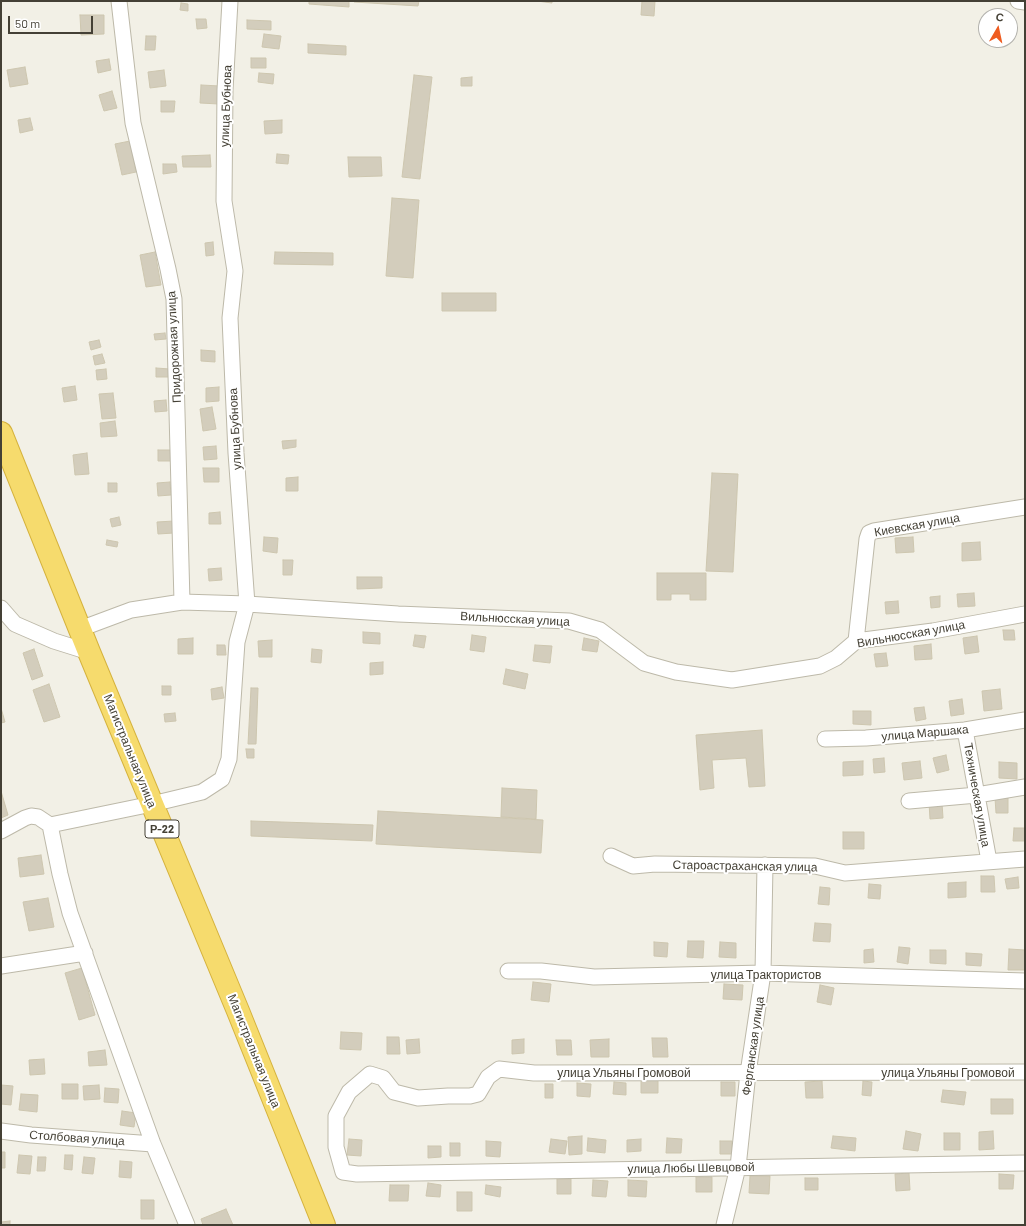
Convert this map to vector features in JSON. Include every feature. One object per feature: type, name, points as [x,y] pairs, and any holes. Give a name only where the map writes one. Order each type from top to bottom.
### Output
[{"type":"highway","name":"Магистральная улица","points":[[1,433],[89,652],[238,1011],[324,1225]]},
{"type":"street","name":"Придорожная улица","points":[[119,1],[133,123],[174,299],[182,602]]},
{"type":"street","name":"улица Бубнова","points":[[50,825],[202,792],[222,779],[229,759],[238,642],[248,604],[236,453],[230,318],[235,270],[224,201],[225,90],[230,1]]},
{"type":"street","points":[[1018,1],[1025,2]]},
{"type":"street","name":"Киевская улица","points":[[856,641],[867,539],[869,533],[874,530],[1025,507]]},
{"type":"street","name":"Вильнюсская улица","points":[[80,629],[131,610],[182,602],[248,604],[398,614],[569,621],[600,630],[644,663],[676,672],[732,680],[820,666],[836,658],[856,641],[933,631],[1025,614]]},
{"type":"street","points":[[1,608],[15,624],[54,641],[89,652]]},
{"type":"street","name":"улица Маршака","points":[[825,739],[866,738],[965,730],[1025,720]]},
{"type":"street","name":"Техническая улица","points":[[965,730],[988,861]]},
{"type":"street","points":[[909,801],[977,795],[1025,788]]},
{"type":"street","points":[[1,831],[25,818],[32,816],[38,817],[50,825],[70,913],[153,1144],[187,1225]]},
{"type":"street","name":"Староастраханская улица","points":[[611,856],[633,866],[655,864],[815,866],[845,873],[1025,859]]},
{"type":"street","name":"Ферганская улица","points":[[724,1225],[738,1167],[748,1073],[763,973],[765,865]]},
{"type":"street","points":[[1,966],[85,953]]},
{"type":"street","name":"улица Трактористов","points":[[508,971],[541,971],[594,977],[763,973],[1025,981]]},
{"type":"street","name":"улица Ульяны Громовой","points":[[357,1174],[343,1172],[336,1147],[336,1116],[349,1092],[370,1074],[383,1078],[394,1092],[418,1098],[470,1096],[478,1094],[488,1077],[499,1069],[534,1073],[1025,1075]]},
{"type":"street","name":"Столбовая улица","points":[[1,1131],[31,1135],[153,1144]]},
{"type":"street","name":"улица Любы Шевцовой","points":[[357,1174],[1025,1163]]},
{"type":"building","points":[[309,1],[349,1],[349,7],[309,4]]},
{"type":"building","points":[[354,1],[419,1],[418,6]]},
{"type":"building","points":[[537,1],[552,1],[552,3]]},
{"type":"building","points":[[642,1],[655,1],[654,16],[641,15]]},
{"type":"building","points":[[181,3],[188,4],[188,11],[180,10]]},
{"type":"building","points":[[80,15],[104,15],[104,34],[81,35]]},
{"type":"building","points":[[196,19],[206,19],[207,28],[197,29]]},
{"type":"building","points":[[247,20],[271,21],[271,30],[247,29]]},
{"type":"building","points":[[264,34],[281,36],[279,49],[262,47]]},
{"type":"building","points":[[146,36],[156,36],[155,50],[145,50]]},
{"type":"building","points":[[308,44],[346,46],[346,55],[308,53]]},
{"type":"building","points":[[251,58],[266,58],[266,68],[251,68]]},
{"type":"building","points":[[109,59],[111,70],[98,73],[96,61]]},
{"type":"building","points":[[25,67],[28,84],[10,87],[7,70]]},
{"type":"building","points":[[164,70],[166,86],[150,88],[148,72]]},
{"type":"building","points":[[259,73],[274,74],[273,84],[258,82]]},
{"type":"building","points":[[414,75],[432,77],[420,179],[402,177]]},
{"type":"building","points":[[472,77],[472,86],[461,86],[461,78]]},
{"type":"building","points":[[201,85],[220,86],[219,104],[200,103]]},
{"type":"building","points":[[112,91],[117,108],[104,111],[99,95]]},
{"type":"building","points":[[161,101],[175,101],[174,112],[161,112]]},
{"type":"building","points":[[30,118],[33,130],[20,133],[18,120]]},
{"type":"building","points":[[282,120],[282,133],[265,134],[264,121]]},
{"type":"building","points":[[130,141],[136,172],[122,175],[115,144]]},
{"type":"building","points":[[277,154],[289,155],[288,164],[276,163]]},
{"type":"building","points":[[210,155],[211,167],[183,167],[182,156]]},
{"type":"building","points":[[348,157],[381,157],[382,176],[349,177]]},
{"type":"building","points":[[163,164],[176,164],[177,172],[163,174]]},
{"type":"building","points":[[392,198],[419,200],[413,278],[386,276]]},
{"type":"building","points":[[213,242],[214,255],[206,256],[205,243]]},
{"type":"building","points":[[155,252],[161,285],[146,287],[140,255]]},
{"type":"building","points":[[275,252],[333,253],[333,265],[274,264]]},
{"type":"building","points":[[442,293],[496,293],[496,311],[442,311]]},
{"type":"building","points":[[165,333],[166,339],[155,340],[154,334]]},
{"type":"building","points":[[99,340],[101,347],[91,350],[89,342]]},
{"type":"building","points":[[201,350],[215,351],[215,362],[201,361]]},
{"type":"building","points":[[102,354],[105,363],[95,365],[93,356]]},
{"type":"building","points":[[156,368],[170,369],[170,377],[156,377]]},
{"type":"building","points":[[106,369],[107,379],[97,380],[96,370]]},
{"type":"building","points":[[75,386],[77,400],[64,402],[62,388]]},
{"type":"building","points":[[219,387],[219,401],[206,402],[206,388]]},
{"type":"building","points":[[113,393],[116,418],[102,419],[99,394]]},
{"type":"building","points":[[166,400],[167,411],[155,412],[154,401]]},
{"type":"building","points":[[212,407],[216,429],[203,431],[200,409]]},
{"type":"building","points":[[115,421],[117,436],[101,437],[100,423]]},
{"type":"building","points":[[296,440],[296,447],[283,449],[282,441]]},
{"type":"building","points":[[216,446],[217,459],[204,460],[203,447]]},
{"type":"building","points":[[158,450],[172,450],[172,461],[158,461]]},
{"type":"building","points":[[87,453],[89,474],[75,475],[73,455]]},
{"type":"building","points":[[203,468],[219,468],[219,482],[204,482]]},
{"type":"building","points":[[712,473],[738,474],[733,572],[706,571]]},
{"type":"building","points":[[298,477],[298,491],[286,491],[286,478]]},
{"type":"building","points":[[170,482],[171,495],[158,496],[157,483]]},
{"type":"building","points":[[108,483],[117,483],[117,492],[108,492]]},
{"type":"building","points":[[220,512],[221,524],[209,524],[209,513]]},
{"type":"building","points":[[119,517],[121,525],[112,527],[110,519]]},
{"type":"building","points":[[174,521],[174,533],[158,534],[157,522]]},
{"type":"building","points":[[264,537],[278,538],[277,553],[263,551]]},
{"type":"building","points":[[913,537],[914,552],[896,553],[895,538]]},
{"type":"building","points":[[107,540],[118,542],[117,547],[106,545]]},
{"type":"building","points":[[980,542],[981,560],[962,561],[962,543]]},
{"type":"building","points":[[283,560],[293,560],[292,575],[283,575]]},
{"type":"building","points":[[221,568],[222,580],[209,581],[208,569]]},
{"type":"building","points":[[657,573],[706,573],[706,600],[690,600],[690,594],[671,594],[671,600],[657,600]]},
{"type":"building","points":[[357,577],[382,577],[382,588],[357,589]]},
{"type":"building","points":[[974,593],[975,606],[958,607],[957,594]]},
{"type":"building","points":[[940,596],[940,607],[931,608],[930,597]]},
{"type":"building","points":[[898,601],[899,613],[886,614],[885,602]]},
{"type":"building","points":[[1003,630],[1014,630],[1015,640],[1004,640]]},
{"type":"building","points":[[363,632],[380,633],[380,644],[363,643]]},
{"type":"building","points":[[415,635],[426,636],[424,648],[413,646]]},
{"type":"building","points":[[472,635],[486,637],[484,652],[470,650]]},
{"type":"building","points":[[977,636],[979,652],[965,654],[963,638]]},
{"type":"building","points":[[193,638],[193,654],[178,654],[178,639]]},
{"type":"building","points":[[584,638],[599,641],[597,652],[582,650]]},
{"type":"building","points":[[272,640],[272,657],[259,657],[258,641]]},
{"type":"building","points":[[931,644],[932,659],[915,660],[914,646]]},
{"type":"building","points":[[217,645],[225,645],[226,655],[217,655]]},
{"type":"building","points":[[535,645],[552,646],[550,663],[533,661]]},
{"type":"building","points":[[34,649],[43,676],[32,680],[23,653]]},
{"type":"building","points":[[312,649],[322,650],[321,663],[311,662]]},
{"type":"building","points":[[886,653],[888,666],[876,667],[874,654]]},
{"type":"building","points":[[383,662],[383,674],[370,675],[370,663]]},
{"type":"building","points":[[506,669],[528,674],[525,689],[503,684]]},
{"type":"building","points":[[49,684],[60,717],[44,722],[33,690]]},
{"type":"building","points":[[162,686],[171,686],[171,695],[162,695]]},
{"type":"building","points":[[222,687],[224,698],[212,700],[211,689]]},
{"type":"building","points":[[251,688],[258,688],[256,744],[248,744]]},
{"type":"building","points":[[1000,689],[1002,709],[984,711],[982,691]]},
{"type":"building","points":[[962,699],[964,714],[951,716],[949,701]]},
{"type":"building","points":[[924,707],[926,719],[916,721],[914,708]]},
{"type":"building","points":[[1,708],[5,722],[1,723]]},
{"type":"building","points":[[853,711],[871,711],[871,725],[853,724]]},
{"type":"building","points":[[175,713],[176,721],[165,722],[164,714]]},
{"type":"building","points":[[762,730],[765,786],[749,787],[746,758],[712,760],[714,788],[700,790],[696,735]]},
{"type":"building","points":[[246,749],[254,749],[254,758],[247,758]]},
{"type":"building","points":[[946,755],[949,770],[937,773],[933,758]]},
{"type":"building","points":[[884,758],[885,772],[874,773],[873,759]]},
{"type":"building","points":[[863,761],[863,775],[843,776],[843,762]]},
{"type":"building","points":[[920,761],[922,778],[904,780],[902,763]]},
{"type":"building","points":[[999,762],[1017,763],[1017,779],[999,778]]},
{"type":"building","points":[[502,788],[537,790],[536,819],[501,817]]},
{"type":"building","points":[[1,791],[8,815],[1,818]]},
{"type":"building","points":[[995,798],[1008,798],[1008,813],[996,813]]},
{"type":"building","points":[[929,803],[942,803],[943,818],[930,819]]},
{"type":"building","points":[[378,811],[543,820],[541,853],[376,844]]},
{"type":"building","points":[[251,821],[373,825],[372,841],[251,836]]},
{"type":"building","points":[[1014,828],[1025,828],[1025,841],[1013,841]]},
{"type":"building","points":[[843,832],[864,832],[864,849],[843,849]]},
{"type":"building","points":[[41,855],[44,874],[20,877],[18,858]]},
{"type":"building","points":[[981,876],[994,876],[995,892],[981,892]]},
{"type":"building","points":[[1018,877],[1019,888],[1007,889],[1005,879]]},
{"type":"building","points":[[966,882],[966,897],[948,898],[948,883]]},
{"type":"building","points":[[869,884],[881,885],[880,899],[868,898]]},
{"type":"building","points":[[820,887],[830,888],[829,905],[818,904]]},
{"type":"building","points":[[48,898],[54,927],[29,931],[23,902]]},
{"type":"building","points":[[815,923],[831,924],[830,942],[813,941]]},
{"type":"building","points":[[688,941],[704,941],[703,958],[687,957]]},
{"type":"building","points":[[654,942],[668,943],[667,957],[654,956]]},
{"type":"building","points":[[720,942],[736,943],[736,958],[719,957]]},
{"type":"building","points":[[899,947],[910,948],[908,964],[897,962]]},
{"type":"building","points":[[873,949],[874,962],[864,963],[864,950]]},
{"type":"building","points":[[1009,949],[1025,950],[1025,970],[1008,970]]},
{"type":"building","points":[[930,950],[946,950],[946,964],[930,963]]},
{"type":"building","points":[[966,953],[982,954],[981,966],[966,965]]},
{"type":"building","points":[[82,968],[95,1015],[79,1020],[65,973]]},
{"type":"building","points":[[533,982],[551,984],[549,1002],[531,1000]]},
{"type":"building","points":[[724,984],[743,985],[742,1000],[723,999]]},
{"type":"building","points":[[820,985],[834,988],[831,1005],[817,1002]]},
{"type":"building","points":[[341,1032],[362,1033],[361,1050],[340,1049]]},
{"type":"building","points":[[387,1037],[399,1037],[400,1054],[387,1054]]},
{"type":"building","points":[[652,1038],[667,1038],[668,1057],[653,1057]]},
{"type":"building","points":[[419,1039],[420,1053],[407,1054],[406,1040]]},
{"type":"building","points":[[524,1039],[524,1053],[512,1054],[512,1040]]},
{"type":"building","points":[[609,1039],[609,1057],[591,1057],[590,1040]]},
{"type":"building","points":[[556,1040],[571,1040],[572,1055],[557,1055]]},
{"type":"building","points":[[105,1050],[107,1065],[89,1066],[88,1052]]},
{"type":"building","points":[[44,1059],[45,1074],[30,1075],[29,1060]]},
{"type":"building","points":[[641,1080],[658,1080],[658,1093],[641,1093]]},
{"type":"building","points":[[822,1081],[823,1098],[806,1098],[805,1082]]},
{"type":"building","points":[[863,1081],[872,1082],[871,1096],[862,1095]]},
{"type":"building","points":[[614,1082],[626,1083],[626,1095],[613,1094]]},
{"type":"building","points":[[721,1082],[735,1082],[735,1096],[721,1096]]},
{"type":"building","points":[[577,1083],[591,1084],[590,1097],[577,1096]]},
{"type":"building","points":[[62,1084],[78,1084],[78,1099],[62,1099]]},
{"type":"building","points":[[545,1084],[553,1084],[553,1098],[545,1098]]},
{"type":"building","points":[[1,1085],[13,1086],[11,1105],[1,1104]]},
{"type":"building","points":[[99,1085],[100,1099],[84,1100],[83,1086]]},
{"type":"building","points":[[105,1088],[119,1089],[118,1103],[104,1102]]},
{"type":"building","points":[[943,1090],[966,1092],[964,1105],[941,1102]]},
{"type":"building","points":[[21,1094],[38,1095],[37,1112],[19,1110]]},
{"type":"building","points":[[991,1099],[1013,1099],[1013,1114],[991,1114]]},
{"type":"building","points":[[122,1111],[136,1113],[134,1127],[120,1125]]},
{"type":"building","points":[[906,1131],[921,1134],[918,1151],[903,1149]]},
{"type":"building","points":[[993,1131],[994,1149],[979,1150],[979,1132]]},
{"type":"building","points":[[944,1133],[960,1133],[960,1150],[944,1150]]},
{"type":"building","points":[[582,1136],[582,1154],[569,1155],[568,1137]]},
{"type":"building","points":[[833,1136],[856,1138],[855,1151],[831,1148]]},
{"type":"building","points":[[588,1138],[606,1140],[605,1153],[587,1151]]},
{"type":"building","points":[[667,1138],[682,1139],[681,1153],[666,1153]]},
{"type":"building","points":[[349,1139],[362,1140],[361,1156],[347,1155]]},
{"type":"building","points":[[551,1139],[567,1141],[565,1154],[549,1152]]},
{"type":"building","points":[[641,1139],[641,1151],[627,1152],[627,1140]]},
{"type":"building","points":[[486,1141],[501,1142],[500,1157],[486,1156]]},
{"type":"building","points":[[720,1141],[732,1141],[732,1154],[720,1154]]},
{"type":"building","points":[[450,1143],[460,1143],[460,1156],[450,1156]]},
{"type":"building","points":[[428,1146],[441,1146],[441,1157],[428,1158]]},
{"type":"building","points":[[1,1152],[5,1152],[5,1168],[1,1168]]},
{"type":"building","points":[[19,1155],[32,1156],[30,1174],[17,1173]]},
{"type":"building","points":[[65,1155],[73,1155],[72,1170],[64,1169]]},
{"type":"building","points":[[38,1157],[46,1157],[45,1171],[37,1171]]},
{"type":"building","points":[[84,1157],[95,1158],[93,1174],[82,1173]]},
{"type":"building","points":[[120,1161],[132,1162],[131,1178],[119,1177]]},
{"type":"building","points":[[909,1173],[910,1190],[896,1191],[895,1174]]},
{"type":"building","points":[[999,1174],[1014,1175],[1013,1189],[999,1189]]},
{"type":"building","points":[[750,1176],[770,1176],[769,1194],[749,1193]]},
{"type":"building","points":[[696,1177],[712,1177],[712,1192],[696,1192]]},
{"type":"building","points":[[805,1178],[818,1178],[818,1190],[805,1190]]},
{"type":"building","points":[[557,1179],[571,1179],[571,1194],[557,1194]]},
{"type":"building","points":[[593,1180],[608,1181],[606,1197],[592,1196]]},
{"type":"building","points":[[628,1180],[647,1181],[646,1197],[628,1196]]},
{"type":"building","points":[[428,1183],[441,1185],[440,1197],[426,1196]]},
{"type":"building","points":[[390,1185],[409,1185],[408,1201],[389,1201]]},
{"type":"building","points":[[486,1185],[501,1187],[500,1197],[485,1194]]},
{"type":"building","points":[[457,1192],[472,1192],[472,1211],[457,1211]]},
{"type":"building","points":[[141,1200],[154,1200],[154,1219],[141,1219]]},
{"type":"building","points":[[226,1209],[233,1225],[203,1225],[201,1219]]},
{"type":"building","points":[[10,1221],[10,1225],[1,1225],[1,1222]]}]
